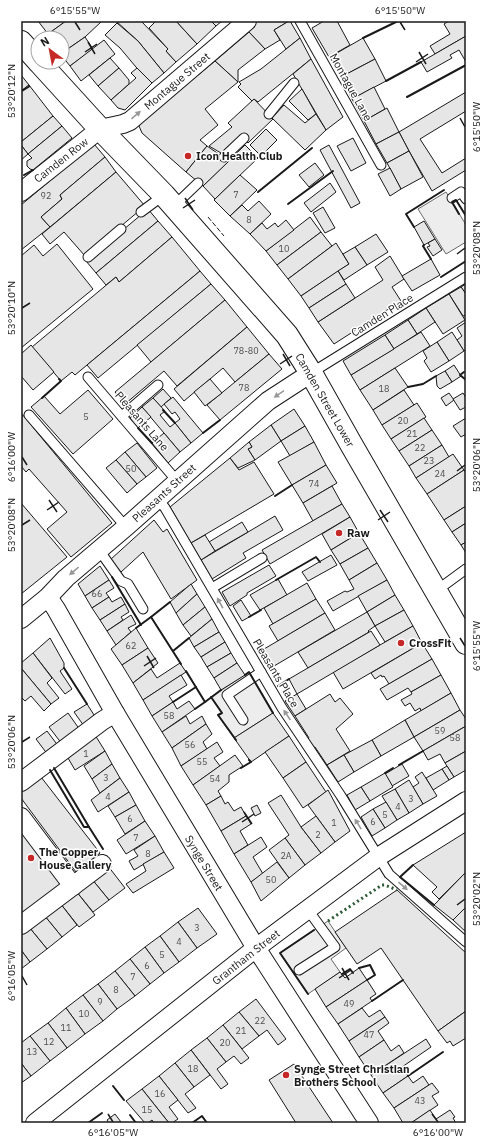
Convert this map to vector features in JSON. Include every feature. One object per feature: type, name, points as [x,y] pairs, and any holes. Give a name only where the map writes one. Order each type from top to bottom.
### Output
[{"type":"main road","name":"Camden Street Lower","points":[[21,42],[30,53]]},
{"type":"main road","name":"Camden Street Lower","points":[[45,70],[169,200],[287,335],[311,373],[466,643]]},
{"type":"street","name":"Montague Street","points":[[100,129],[130,121],[247,21]]},
{"type":"street","name":"Camden Row","points":[[21,192],[100,129]]},
{"type":"street","name":"Pleasants Street","points":[[21,619],[48,597],[66,578],[268,402],[311,373]]},
{"type":"street","name":"Synge Street","points":[[48,597],[115,713],[256,948],[369,1123]]},
{"type":"street","points":[[21,782],[102,721],[115,713]]},
{"type":"street","name":"Grantham Street","points":[[35,1123],[256,948],[378,857],[466,801]]},
{"type":"street","points":[[21,817],[73,886]]},
{"type":"street","points":[[21,925],[102,864]]},
{"type":"lane","name":"Montague Lane","points":[[300,21],[372,159],[381,165]]},
{"type":"lane","points":[[269,114],[294,83]]},
{"type":"lane","points":[[224,157],[244,138]]},
{"type":"lane","points":[[141,212],[169,200],[198,183]]},
{"type":"lane","points":[[452,198],[461,192],[466,199]]},
{"type":"lane","points":[[88,257],[121,229]]},
{"type":"lane","name":"Camden Place","points":[[311,373],[466,277]]},
{"type":"lane","name":"Pleasants Lane","points":[[88,377],[177,481]]},
{"type":"lane","points":[[122,416],[158,385]]},
{"type":"lane","points":[[29,415],[126,527]]},
{"type":"lane","name":"Pleasants Place","points":[[158,499],[165,508],[282,708],[341,796],[389,874],[466,942]]},
{"type":"lane","points":[[99,550],[120,581],[128,584],[144,609]]},
{"type":"lane","points":[[212,588],[262,558]]},
{"type":"lane","points":[[436,591],[466,569]]},
{"type":"lane","points":[[243,720],[227,695],[261,672]]},
{"type":"lane","points":[[299,970],[335,947],[308,910]]},
{"type":"shaded area","points":[[446,192],[466,225],[466,242],[446,254],[418,209]]},
{"type":"shaded area","points":[[249,672],[273,713],[234,738],[218,715],[222,713],[211,697]]},
{"type":"shaded area","points":[[328,921],[346,948],[331,959],[340,972],[308,994],[280,953]]},
{"type":"building","points":[[38,21],[66,21],[54,30],[45,30]]},
{"type":"building","points":[[66,21],[102,21],[85,37],[70,47],[70,30],[54,30]]},
{"type":"building","points":[[116,21],[141,21],[168,49],[166,51],[176,62],[164,73],[138,41]]},
{"type":"building","points":[[156,21],[176,21],[197,44],[176,62],[166,51],[168,49],[149,28]]},
{"type":"building","points":[[176,21],[211,21],[216,26],[197,44]]},
{"type":"building","points":[[211,21],[222,21],[216,26]]},
{"type":"building","points":[[253,21],[289,21],[274,30],[280,40],[265,49],[244,27]]},
{"type":"building","points":[[289,21],[300,38],[286,49],[274,30]]},
{"type":"building","points":[[324,21],[337,21],[350,45],[329,57],[312,28]]},
{"type":"building","points":[[449,21],[466,21],[466,36],[435,54],[430,46],[450,34],[444,24]]},
{"type":"building","points":[[117,23],[138,41],[164,73],[152,83],[141,73],[120,48],[105,35]]},
{"type":"building","points":[[249,32],[265,49],[238,70],[238,82],[215,61]]},
{"type":"building","points":[[466,36],[466,62],[459,50],[450,55],[452,58],[427,72],[421,62]]},
{"type":"building","points":[[85,37],[93,49],[70,66],[70,47]]},
{"type":"building","points":[[300,38],[311,59],[258,102],[254,99],[252,101],[238,87],[241,84],[239,82],[261,69]]},
{"type":"building","points":[[363,38],[375,59],[341,77],[330,57]]},
{"type":"building","points":[[104,40],[115,54],[81,81],[70,66]]},
{"type":"building","points":[[110,58],[119,68],[98,86],[89,75]]},
{"type":"building","points":[[311,59],[343,117],[326,130],[293,74]]},
{"type":"building","points":[[375,59],[386,81],[352,99],[341,77]]},
{"type":"building","points":[[215,61],[238,82],[205,109],[218,125],[200,140],[207,146],[186,172],[142,133],[139,126],[140,123]]},
{"type":"building","points":[[119,68],[129,80],[129,84],[111,100],[98,86]]},
{"type":"building","points":[[137,68],[152,83],[125,110],[118,108],[111,100],[136,78],[131,73]]},
{"type":"building","points":[[21,75],[29,85],[21,91]]},
{"type":"building","points":[[29,85],[53,116],[21,142],[21,91]]},
{"type":"building","points":[[374,87],[385,109],[364,121],[352,99]]},
{"type":"building","points":[[302,89],[316,114],[308,120],[289,101]]},
{"type":"building","points":[[466,92],[466,111],[420,139],[442,173],[466,158],[466,170],[432,191],[399,132]]},
{"type":"building","points":[[254,99],[273,119],[248,143],[241,135],[221,153],[209,146],[232,127],[228,123]]},
{"type":"building","points":[[284,105],[305,123],[316,114],[326,130],[305,150],[272,118]]},
{"type":"building","points":[[387,108],[399,132],[376,144],[364,121]]},
{"type":"building","points":[[53,116],[62,126],[28,154],[21,145],[21,142]]},
{"type":"building","points":[[62,126],[72,138],[33,170],[30,169],[27,166],[27,161],[32,158],[28,154]]},
{"type":"building","points":[[266,129],[277,140],[261,156],[250,145]]},
{"type":"building","points":[[399,132],[409,151],[387,163],[376,144]]},
{"type":"building","points":[[353,138],[366,163],[351,171],[337,146]]},
{"type":"building","points":[[94,144],[105,157],[60,195],[62,199],[41,217],[50,227],[21,250],[21,205]]},
{"type":"building","points":[[21,145],[28,154],[21,160]]},
{"type":"building","points":[[245,145],[258,158],[215,199],[203,186]]},
{"type":"building","points":[[329,145],[360,203],[351,208],[320,150]]},
{"type":"building","points":[[207,146],[229,161],[203,186],[186,172]]},
{"type":"building","points":[[409,151],[423,177],[401,189],[387,163]]},
{"type":"building","points":[[105,157],[116,172],[50,227],[41,217],[62,199],[60,195]]},
{"type":"building","points":[[315,163],[324,175],[309,187],[299,175]]},
{"type":"building","points":[[390,168],[401,189],[390,196],[378,174]]},
{"type":"building","points":[[116,172],[145,206],[85,256],[64,232],[50,244],[42,234]]},
{"type":"building","points":[[240,175],[257,190],[230,216],[214,200]]},
{"type":"building","points":[[330,183],[336,192],[311,212],[304,203]]},
{"type":"building","points":[[259,201],[271,214],[250,234],[230,216],[242,205],[248,211]]},
{"type":"building","points":[[323,207],[335,228],[325,233],[313,213]]},
{"type":"building","points":[[148,209],[158,221],[96,273],[86,261]]},
{"type":"building","points":[[310,217],[321,232],[277,265],[266,251]]},
{"type":"building","points":[[286,220],[294,230],[266,251],[250,234],[262,223],[267,229],[275,223],[278,227]]},
{"type":"building","points":[[158,221],[172,237],[119,282],[116,277],[106,285],[96,273]]},
{"type":"building","points":[[424,221],[435,239],[424,245],[414,227]]},
{"type":"building","points":[[321,232],[332,246],[288,279],[277,265]]},
{"type":"building","points":[[376,234],[388,252],[367,265],[355,247]]},
{"type":"building","points":[[172,237],[200,271],[75,375],[72,372],[61,381],[32,347],[116,277],[119,282]]},
{"type":"building","points":[[435,239],[442,250],[433,256],[427,247],[430,246],[428,243]]},
{"type":"building","points":[[336,243],[349,264],[301,296],[288,279]]},
{"type":"building","points":[[57,244],[93,289],[21,348],[21,256],[34,245],[43,256]]},
{"type":"building","points":[[355,247],[367,265],[344,280],[338,271],[349,264],[343,254]]},
{"type":"building","points":[[390,256],[404,279],[392,287],[401,301],[334,344],[318,322],[383,280],[375,267]]},
{"type":"building","points":[[431,259],[440,275],[412,291],[402,276]]},
{"type":"building","points":[[200,271],[211,284],[98,378],[87,365]]},
{"type":"building","points":[[338,271],[346,284],[309,308],[301,296]]},
{"type":"building","points":[[211,284],[225,300],[151,362],[137,345]]},
{"type":"building","points":[[346,284],[355,298],[318,322],[309,308]]},
{"type":"building","points":[[466,284],[466,294],[461,287]]},
{"type":"building","points":[[461,287],[466,294],[466,315],[463,316],[449,294]]},
{"type":"building","points":[[449,294],[465,320],[443,334],[426,308]]},
{"type":"building","points":[[225,300],[247,327],[177,386],[164,371],[125,404],[115,392]]},
{"type":"building","points":[[426,308],[435,322],[417,334],[408,320]]},
{"type":"building","points":[[408,320],[417,334],[394,349],[385,335]]},
{"type":"building","points":[[466,322],[466,349],[464,351],[457,340],[462,336],[457,328]]},
{"type":"building","points":[[247,327],[269,354],[235,382],[223,368],[184,401],[174,389]]},
{"type":"building","points":[[421,332],[430,346],[360,390],[351,375]]},
{"type":"building","points":[[452,332],[464,351],[449,361],[437,342]]},
{"type":"building","points":[[385,335],[394,349],[351,375],[343,361]]},
{"type":"building","points":[[437,342],[449,361],[431,372],[424,361],[427,358],[423,351]]},
{"type":"building","points":[[31,345],[54,372],[33,390],[21,376],[21,354]]},
{"type":"building","points":[[269,354],[282,369],[220,420],[207,405]]},
{"type":"building","points":[[454,365],[461,376],[452,382],[445,371]]},
{"type":"building","points":[[395,368],[408,387],[373,410],[360,390]]},
{"type":"building","points":[[445,371],[452,382],[440,389],[437,386],[436,376]]},
{"type":"building","points":[[210,379],[222,393],[205,406],[194,392]]},
{"type":"building","points":[[163,389],[171,398],[161,407],[153,398]]},
{"type":"building","points":[[88,390],[113,419],[73,454],[31,407],[44,396],[60,414]]},
{"type":"building","points":[[404,390],[414,405],[382,425],[373,410]]},
{"type":"building","points":[[449,393],[454,400],[446,406],[441,398]]},
{"type":"building","points":[[463,393],[466,398],[466,407],[460,410],[453,399]]},
{"type":"building","points":[[173,397],[203,433],[191,443],[175,423],[180,419],[175,412],[172,414],[164,404]]},
{"type":"building","points":[[153,398],[165,411],[160,415],[170,427],[175,423],[191,443],[180,452],[142,407]]},
{"type":"building","points":[[417,403],[426,417],[391,439],[382,425]]},
{"type":"building","points":[[142,407],[151,417],[138,428],[130,418]]},
{"type":"building","points":[[294,409],[305,426],[281,441],[271,425]]},
{"type":"building","points":[[22,414],[112,523],[71,557],[47,529],[67,512],[29,469],[26,472],[21,466]]},
{"type":"building","points":[[424,418],[432,430],[399,451],[391,439]]},
{"type":"building","points":[[466,418],[466,434],[461,437],[453,426]]},
{"type":"building","points":[[271,425],[281,441],[255,460],[248,449],[252,447],[249,442]]},
{"type":"building","points":[[305,426],[314,442],[290,456],[281,441]]},
{"type":"building","points":[[432,430],[442,445],[409,466],[399,451]]},
{"type":"building","points":[[164,433],[180,452],[168,463],[152,443]]},
{"type":"building","points":[[249,442],[252,447],[248,449],[255,460],[238,468],[230,458]]},
{"type":"building","points":[[314,442],[326,465],[292,485],[278,462]]},
{"type":"building","points":[[137,443],[157,468],[146,477],[125,452]]},
{"type":"building","points":[[442,445],[449,457],[416,478],[409,466]]},
{"type":"building","points":[[125,452],[146,477],[137,484],[116,460]]},
{"type":"building","points":[[453,454],[464,470],[427,494],[416,478]]},
{"type":"building","points":[[230,458],[239,470],[254,462],[274,494],[191,543],[170,507]]},
{"type":"building","points":[[116,460],[137,484],[127,493],[106,468]]},
{"type":"building","points":[[326,465],[337,483],[303,503],[292,485]]},
{"type":"building","points":[[464,470],[466,473],[466,506],[444,520],[427,494]]},
{"type":"building","points":[[332,486],[342,504],[313,521],[303,503]]},
{"type":"building","points":[[21,503],[67,557],[21,594]]},
{"type":"building","points":[[342,504],[350,517],[270,564],[262,550]]},
{"type":"building","points":[[466,506],[466,523],[452,532],[444,520]]},
{"type":"building","points":[[275,516],[283,530],[243,553],[246,558],[212,579],[201,560]]},
{"type":"building","points":[[350,517],[359,533],[331,550],[322,534]]},
{"type":"building","points":[[154,520],[163,532],[167,529],[197,580],[171,599],[143,552],[121,572],[110,560]]},
{"type":"building","points":[[242,522],[248,532],[215,551],[209,542]]},
{"type":"building","points":[[466,523],[466,542],[461,545],[452,532]]},
{"type":"building","points":[[359,533],[368,548],[340,564],[331,550]]},
{"type":"building","points":[[205,535],[215,551],[201,560],[191,543]]},
{"type":"building","points":[[466,542],[466,553],[461,545]]},
{"type":"building","points":[[368,548],[377,563],[349,580],[340,564]]},
{"type":"building","points":[[331,555],[337,565],[308,581],[302,572]]},
{"type":"building","points":[[377,563],[387,580],[333,611],[327,601],[345,591],[347,592],[354,589],[349,580]]},
{"type":"building","points":[[269,565],[276,576],[247,593],[247,595],[230,606],[222,592]]},
{"type":"building","points":[[100,566],[109,580],[85,596],[78,584]]},
{"type":"building","points":[[278,579],[287,595],[260,610],[250,595]]},
{"type":"building","points":[[109,580],[114,588],[106,593],[109,597],[92,608],[85,596]]},
{"type":"building","points":[[387,580],[395,595],[367,612],[358,596]]},
{"type":"building","points":[[307,583],[316,599],[273,624],[264,608]]},
{"type":"building","points":[[191,584],[197,594],[176,613],[170,602]]},
{"type":"building","points":[[197,594],[205,607],[183,625],[176,613]]},
{"type":"building","points":[[395,595],[404,610],[375,626],[367,612]]},
{"type":"building","points":[[109,597],[112,602],[121,597],[125,604],[100,620],[92,608]]},
{"type":"building","points":[[316,599],[325,613],[278,641],[269,626]]},
{"type":"building","points":[[241,600],[251,616],[242,621],[233,606]]},
{"type":"building","points":[[125,604],[129,612],[121,617],[123,620],[107,631],[100,620]]},
{"type":"building","points":[[205,607],[212,619],[191,636],[183,625]]},
{"type":"building","points":[[404,610],[413,626],[385,642],[375,626]]},
{"type":"building","points":[[367,612],[375,626],[368,631],[369,632],[308,668],[298,652]]},
{"type":"building","points":[[325,613],[335,630],[269,669],[259,652]]},
{"type":"building","points":[[131,615],[136,624],[128,628],[131,632],[116,645],[107,631]]},
{"type":"building","points":[[212,619],[219,632],[194,647],[189,638]]},
{"type":"building","points":[[413,626],[422,643],[343,689],[333,672]]},
{"type":"building","points":[[136,628],[148,648],[122,665],[111,649]]},
{"type":"building","points":[[371,631],[380,645],[297,694],[289,679]]},
{"type":"building","points":[[219,632],[225,642],[201,657],[194,647]]},
{"type":"building","points":[[50,638],[64,663],[64,668],[60,671],[72,689],[65,694],[33,653]]},
{"type":"building","points":[[225,642],[231,653],[207,667],[201,657]]},
{"type":"building","points":[[422,643],[432,659],[389,684],[384,676],[382,677],[381,675],[375,679],[371,673]]},
{"type":"building","points":[[148,648],[158,663],[133,683],[122,665]]},
{"type":"building","points":[[33,653],[52,678],[47,683],[59,698],[51,704],[21,668],[21,663]]},
{"type":"building","points":[[231,653],[237,663],[214,678],[207,667]]},
{"type":"building","points":[[432,659],[441,675],[411,692],[408,688],[387,700],[380,689]]},
{"type":"building","points":[[180,663],[186,672],[143,700],[133,683],[151,669],[157,678]]},
{"type":"building","points":[[237,663],[245,675],[221,690],[214,678]]},
{"type":"building","points":[[21,668],[51,704],[44,711],[31,696],[25,701],[21,697]]},
{"type":"building","points":[[181,675],[187,685],[169,696],[173,702],[152,716],[143,700]]},
{"type":"building","points":[[441,675],[451,693],[421,711],[420,708],[415,711],[410,703],[405,706],[401,700],[412,694],[411,692]]},
{"type":"building","points":[[451,693],[460,710],[414,737],[405,720]]},
{"type":"building","points":[[297,694],[306,709],[295,716],[285,701]]},
{"type":"building","points":[[330,694],[335,702],[340,698],[353,714],[336,729],[350,751],[327,765],[315,747],[313,748],[307,740],[309,738],[295,716]]},
{"type":"building","points":[[189,701],[195,709],[162,732],[152,716],[173,702],[177,709]]},
{"type":"building","points":[[87,704],[96,718],[84,726],[74,712]]},
{"type":"building","points":[[460,710],[466,719],[466,726],[423,751],[414,737]]},
{"type":"building","points":[[68,713],[80,730],[62,744],[49,727]]},
{"type":"building","points":[[273,713],[289,736],[251,762],[234,738]]},
{"type":"building","points":[[186,716],[190,724],[202,716],[206,724],[172,748],[162,732]]},
{"type":"building","points":[[405,720],[414,737],[381,756],[372,740]]},
{"type":"building","points":[[206,724],[212,734],[203,742],[207,749],[181,766],[172,748]]},
{"type":"building","points":[[466,726],[466,751],[445,763],[440,754],[428,760],[423,751]]},
{"type":"building","points":[[47,731],[59,747],[48,755],[36,739]]},
{"type":"building","points":[[95,735],[105,751],[75,770],[68,758]]},
{"type":"building","points":[[289,736],[306,762],[283,778],[265,752]]},
{"type":"building","points":[[372,740],[381,756],[354,772],[344,755]]},
{"type":"building","points":[[217,742],[223,752],[214,758],[220,766],[193,785],[181,766]]},
{"type":"building","points":[[105,751],[112,764],[92,779],[84,766]]},
{"type":"building","points":[[466,751],[466,770],[454,777],[445,763]]},
{"type":"building","points":[[235,755],[243,766],[229,775],[229,782],[218,791],[221,796],[206,805],[193,785]]},
{"type":"building","points":[[344,755],[354,772],[338,782],[327,765]]},
{"type":"building","points":[[306,762],[326,792],[303,808],[283,778]]},
{"type":"building","points":[[112,764],[120,778],[100,793],[92,779]]},
{"type":"building","points":[[402,764],[409,776],[392,786],[385,774]]},
{"type":"building","points":[[447,766],[454,777],[449,780],[442,769]]},
{"type":"building","points":[[442,769],[449,780],[433,790],[426,778]]},
{"type":"building","points":[[422,772],[437,796],[423,804],[413,787],[419,783],[415,777]]},
{"type":"building","points":[[385,773],[393,787],[370,801],[361,787]]},
{"type":"building","points":[[41,777],[100,853],[76,872],[21,798],[21,792]]},
{"type":"building","points":[[120,778],[129,792],[98,812],[91,800]]},
{"type":"building","points":[[409,780],[423,804],[409,813],[395,789]]},
{"type":"building","points":[[361,787],[370,801],[355,810],[347,795]]},
{"type":"building","points":[[395,789],[409,813],[397,820],[382,796]]},
{"type":"building","points":[[328,790],[350,831],[335,842],[308,805]]},
{"type":"building","points":[[129,792],[136,805],[115,817],[108,806]]},
{"type":"building","points":[[281,795],[301,827],[321,853],[305,865],[285,838],[289,835],[268,803]]},
{"type":"building","points":[[221,796],[225,804],[228,802],[234,811],[241,807],[246,816],[221,831],[206,805]]},
{"type":"building","points":[[386,802],[397,820],[385,828],[373,809]]},
{"type":"building","points":[[136,805],[145,821],[125,834],[115,817]]},
{"type":"building","points":[[257,805],[261,813],[255,816],[251,808]]},
{"type":"building","points":[[373,809],[385,828],[372,836],[361,817]]},
{"type":"building","points":[[246,816],[251,824],[240,831],[248,845],[234,854],[221,831]]},
{"type":"building","points":[[316,816],[335,842],[321,853],[301,827]]},
{"type":"building","points":[[145,821],[155,836],[126,854],[117,840]]},
{"type":"building","name":"The Copper House Gallery","points":[[21,831],[62,884],[21,916]]},
{"type":"building","points":[[466,832],[466,872],[439,899],[432,892],[437,887],[413,865]]},
{"type":"building","points":[[155,836],[164,852],[134,870],[129,861],[138,856],[134,850]]},
{"type":"building","points":[[261,837],[267,847],[253,857],[263,874],[251,882],[234,854]]},
{"type":"building","points":[[285,838],[305,865],[289,878],[269,850]]},
{"type":"building","points":[[164,852],[174,868],[133,893],[126,884],[146,871],[143,864]]},
{"type":"building","points":[[277,862],[289,878],[261,901],[251,882]]},
{"type":"building","points":[[108,866],[125,888],[109,900],[91,878]]},
{"type":"building","points":[[466,872],[466,907],[453,920],[434,905]]},
{"type":"building","points":[[91,878],[109,900],[93,912],[76,891]]},
{"type":"building","points":[[397,890],[466,953],[466,1011],[438,1031],[381,948],[357,964],[335,932]]},
{"type":"building","points":[[76,891],[95,915],[79,927],[60,903]]},
{"type":"building","points":[[60,903],[77,925],[62,937],[44,915]]},
{"type":"building","points":[[466,907],[466,932],[453,920]]},
{"type":"building","points":[[198,908],[217,934],[197,948],[178,922]]},
{"type":"building","points":[[44,915],[62,937],[47,949],[29,927]]},
{"type":"building","points":[[178,922],[197,948],[179,962],[160,936]]},
{"type":"building","points":[[29,927],[47,949],[30,962],[21,950],[21,933]]},
{"type":"building","points":[[160,936],[179,962],[164,973],[145,947]]},
{"type":"building","points":[[145,947],[164,973],[150,984],[130,959]]},
{"type":"building","points":[[21,950],[30,962],[21,969]]},
{"type":"building","points":[[130,959],[150,984],[135,996],[115,971]]},
{"type":"building","points":[[359,968],[367,980],[326,1007],[315,989],[340,972],[345,978]]},
{"type":"building","points":[[115,971],[135,996],[117,1009],[98,984]]},
{"type":"building","points":[[367,980],[376,994],[370,998],[372,1001],[338,1024],[326,1007]]},
{"type":"building","points":[[98,984],[117,1009],[103,1021],[83,995]]},
{"type":"building","points":[[83,995],[103,1021],[85,1034],[66,1008]]},
{"type":"building","points":[[256,999],[286,1039],[278,1045],[267,1030],[259,1036],[239,1012]]},
{"type":"building","points":[[66,1008],[85,1034],[67,1048],[48,1023]]},
{"type":"building","points":[[362,1008],[369,1017],[380,1010],[385,1017],[349,1041],[338,1024]]},
{"type":"building","points":[[466,1011],[466,1038],[453,1046],[450,1041],[447,1043],[438,1031]]},
{"type":"building","points":[[239,1012],[259,1036],[242,1049],[223,1025]]},
{"type":"building","points":[[385,1017],[389,1023],[378,1031],[384,1040],[359,1057],[349,1041]]},
{"type":"building","points":[[48,1023],[67,1048],[50,1061],[30,1036]]},
{"type":"building","points":[[223,1025],[249,1058],[241,1064],[234,1056],[226,1062],[207,1038]]},
{"type":"building","points":[[30,1036],[50,1061],[31,1076],[21,1063],[21,1043]]},
{"type":"building","points":[[207,1038],[226,1062],[217,1069],[228,1084],[221,1089],[191,1050]]},
{"type":"building","points":[[426,1039],[431,1047],[402,1067],[408,1076],[383,1093],[371,1075]]},
{"type":"building","points":[[384,1040],[391,1051],[399,1045],[404,1053],[371,1075],[359,1057]]},
{"type":"building","points":[[191,1050],[210,1075],[194,1087],[175,1063]]},
{"type":"building","points":[[21,1063],[31,1076],[21,1083]]},
{"type":"building","points":[[175,1063],[194,1087],[185,1094],[196,1108],[188,1113],[159,1076]]},
{"type":"building","points":[[294,1064],[333,1123],[296,1123],[269,1080]]},
{"type":"building","points":[[159,1076],[178,1100],[169,1107],[178,1119],[172,1123],[169,1123],[142,1089]]},
{"type":"building","points":[[408,1076],[413,1083],[423,1076],[429,1085],[394,1108],[383,1093]]},
{"type":"building","points":[[432,1083],[439,1092],[432,1096],[438,1105],[411,1123],[403,1123],[394,1108]]},
{"type":"building","points":[[142,1089],[169,1123],[154,1123],[152,1120],[145,1123],[126,1101]]},
{"type":"building","points":[[430,1110],[436,1119],[450,1110],[455,1117],[453,1118],[456,1123],[411,1123]]},
{"type":"building","points":[[115,1114],[121,1122],[109,1123],[107,1120]]},
{"type":"hedge","points":[[328,921],[382,885],[397,890]]},
{"type":"fence","points":[[208,217],[224,236]]},
{"type":"wall","points":[[363,38],[398,21]]},
{"type":"wall","points":[[386,81],[421,62]]},
{"type":"wall","points":[[407,97],[466,65]]},
{"type":"wall","points":[[258,192],[312,148]]},
{"type":"wall","points":[[24,175],[33,170]]},
{"type":"wall","points":[[288,204],[333,171]]},
{"type":"wall","points":[[414,227],[406,214],[444,190]]},
{"type":"wall","points":[[459,214],[452,202],[456,200],[466,216]]},
{"type":"wall","points":[[424,245],[423,246],[431,259]]},
{"type":"wall","points":[[441,277],[466,261]]},
{"type":"wall","points":[[464,372],[460,375],[466,380]]},
{"type":"wall","points":[[408,387],[423,384],[436,376]]},
{"type":"wall","points":[[42,398],[61,381],[59,379]]},
{"type":"wall","points":[[163,410],[175,423]]},
{"type":"wall","points":[[203,433],[220,420]]},
{"type":"wall","points":[[138,428],[152,443]]},
{"type":"wall","points":[[275,496],[292,485]]},
{"type":"wall","points":[[276,580],[316,557],[320,562]]},
{"type":"wall","points":[[112,577],[141,625]]},
{"type":"wall","points":[[170,602],[151,617],[181,664]]},
{"type":"wall","points":[[249,617],[261,610]]},
{"type":"wall","points":[[136,628],[151,617]]},
{"type":"wall","points":[[173,651],[189,638]]},
{"type":"wall","points":[[64,668],[87,704]]},
{"type":"wall","points":[[186,671],[205,702],[221,690]]},
{"type":"wall","points":[[245,675],[249,672],[273,713]]},
{"type":"wall","points":[[278,686],[289,679]]},
{"type":"wall","points":[[173,702],[196,687]]},
{"type":"wall","points":[[211,697],[222,713],[218,715],[236,740]]},
{"type":"wall","points":[[195,709],[205,702]]},
{"type":"wall","points":[[399,765],[423,751]]},
{"type":"wall","points":[[241,768],[251,762],[249,760]]},
{"type":"wall","points":[[54,768],[89,827]]},
{"type":"wall","points":[[385,773],[393,768]]},
{"type":"wall","points":[[50,770],[84,827],[89,827],[103,849]]},
{"type":"wall","points":[[413,865],[400,877],[434,905]]},
{"type":"wall","points":[[308,994],[280,953],[314,930]]},
{"type":"wall","points":[[359,968],[370,965],[375,975],[367,980]]},
{"type":"wall","points":[[342,974],[350,969],[353,973]]},
{"type":"wall","points":[[372,1001],[403,980]]},
{"type":"wall","points":[[408,1076],[443,1052]]},
{"type":"wall","points":[[113,1086],[124,1100]]},
{"type":"wall","points":[[88,1123],[102,1113]]},
{"type":"wall","points":[[130,1115],[136,1123]]},
{"type":"wall","points":[[192,1123],[202,1116],[207,1123]]},
{"type":"place","name":"Icon Health Club","points":[[188,156]]},
{"type":"place","name":"Raw","points":[[339,533]]},
{"type":"place","name":"CrossFit","points":[[401,643]]},
{"type":"place","name":"The Copper House Gallery","points":[[31,858]]},
{"type":"place","name":"Synge Street Christian Brothers School","points":[[286,1075]]}]
